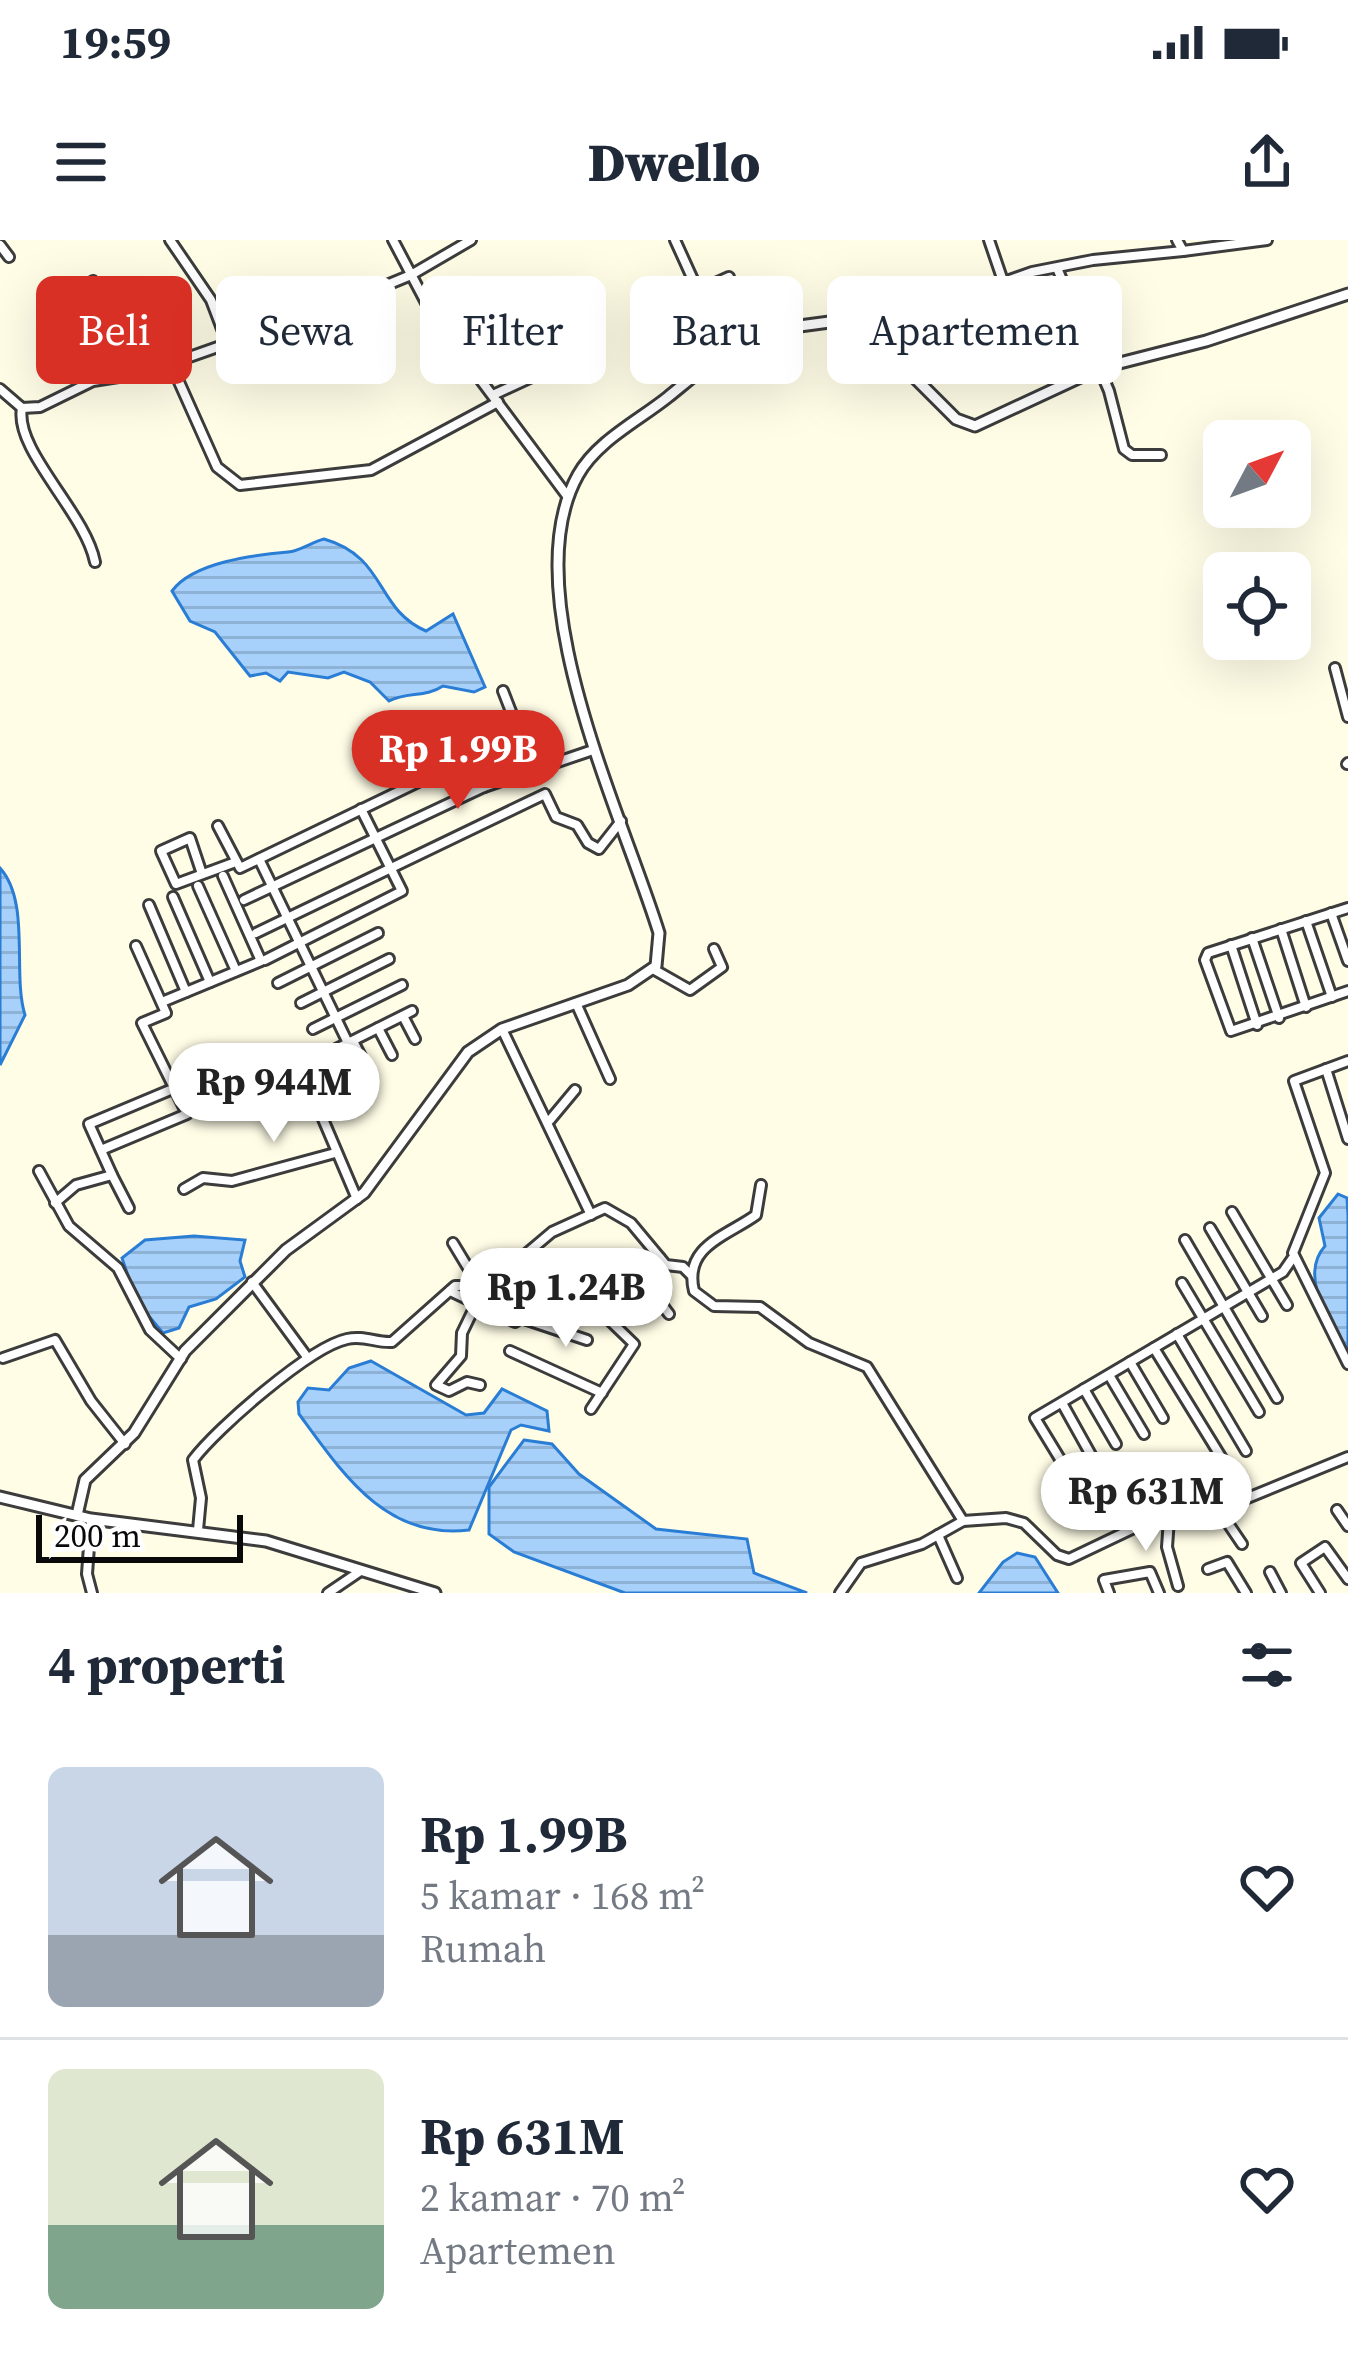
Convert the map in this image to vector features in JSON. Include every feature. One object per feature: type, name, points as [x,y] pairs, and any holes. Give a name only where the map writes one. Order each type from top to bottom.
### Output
[{"type":"street","points":[[170,240],[216,311]]},
{"type":"street","points":[[393,240],[433,316],[568,497]]},
{"type":"street","points":[[396,280],[471,240]]},
{"type":"street","points":[[675,240],[691,276]]},
{"type":"street","points":[[989,240],[1001,276]]},
{"type":"street","points":[[1177,240],[1183,251]]},
{"type":"street","points":[[1024,276],[1267,240]]},
{"type":"street","points":[[0,245],[8,257]]},
{"type":"street","points":[[1058,268],[1061,276]]},
{"type":"street","points":[[1122,362],[1348,294]]},
{"type":"street","points":[[0,389],[22,408],[40,407],[87,384]]},
{"type":"street","points":[[180,384],[217,467],[235,484],[370,470],[524,384]]},
{"type":"street","points":[[77,1515],[85,1480],[125,1444],[181,1359],[302,1236],[357,1199],[460,1061],[502,1029],[628,985],[653,969],[660,940],[622,820],[592,750],[560,583],[568,497],[596,452],[685,384]]},
{"type":"street","points":[[924,384],[968,426],[1064,384]]},
{"type":"street","points":[[1105,384],[1124,449],[1136,455],[1161,455]]},
{"type":"street","points":[[22,408],[22,430],[80,518],[94,562]]},
{"type":"street","points":[[1335,668],[1348,717]]},
{"type":"street","points":[[503,691],[534,771]]},
{"type":"street","points":[[244,900],[484,787],[592,750]]},
{"type":"street","points":[[218,826],[240,868],[466,758],[484,787]]},
{"type":"street","points":[[256,933],[545,794],[556,817],[577,825],[588,843],[599,849],[622,820]]},
{"type":"street","points":[[265,960],[402,890],[361,809]]},
{"type":"street","points":[[202,874],[190,838],[161,851],[176,884],[202,874],[233,862]]},
{"type":"street","points":[[259,859],[336,1018],[367,1068]]},
{"type":"street","points":[[161,1002],[261,961],[223,875]]},
{"type":"street","points":[[197,886],[236,971]]},
{"type":"street","points":[[173,897],[210,982]]},
{"type":"street","points":[[149,905],[186,992]]},
{"type":"street","points":[[1348,908],[1206,956],[1228,1028],[1236,1032],[1348,991]]},
{"type":"street","points":[[1331,914],[1348,961]]},
{"type":"street","points":[[1306,921],[1332,998]]},
{"type":"street","points":[[1281,929],[1306,1007]]},
{"type":"street","points":[[278,983],[378,933]]},
{"type":"street","points":[[1252,938],[1279,1018]]},
{"type":"street","points":[[1231,945],[1257,1025]]},
{"type":"street","points":[[101,1150],[187,1114],[142,1023],[166,1013],[136,946]]},
{"type":"street","points":[[653,969],[690,989],[722,967],[714,949]]},
{"type":"street","points":[[301,1004],[389,959]]},
{"type":"street","points":[[313,1029],[402,985]]},
{"type":"street","points":[[576,1002],[610,1079]]},
{"type":"street","points":[[332,1052],[408,1014],[415,1040]]},
{"type":"street","points":[[378,1028],[392,1055]]},
{"type":"street","points":[[502,1029],[550,1120],[591,1215]]},
{"type":"street","points":[[1060,1459],[1035,1418],[1294,1261],[1325,1173],[1294,1081],[1348,1061]]},
{"type":"street","points":[[1326,1069],[1348,1139]]},
{"type":"street","points":[[129,1208],[89,1124],[175,1088]]},
{"type":"street","points":[[550,1120],[575,1090]]},
{"type":"street","points":[[1337,1103],[1348,1096]]},
{"type":"street","points":[[320,1112],[357,1199]]},
{"type":"street","points":[[184,1189],[202,1178],[223,1183],[335,1153]]},
{"type":"street","points":[[39,1171],[76,1234],[124,1275],[150,1330],[181,1359]]},
{"type":"street","points":[[56,1203],[76,1185],[112,1175]]},
{"type":"street","points":[[760,1185],[756,1215],[707,1244],[692,1276],[694,1291],[705,1304],[760,1307],[809,1343],[869,1369],[963,1521]]},
{"type":"street","points":[[198,1530],[201,1498],[193,1460],[307,1357],[352,1337],[392,1342],[450,1291],[488,1286],[552,1232],[604,1208],[619,1213],[660,1258],[692,1276]]},
{"type":"street","points":[[1232,1211],[1287,1305]]},
{"type":"street","points":[[1210,1228],[1262,1316]]},
{"type":"street","points":[[1185,1240],[1277,1398]]},
{"type":"street","points":[[452,1243],[479,1286]]},
{"type":"street","points":[[591,1409],[634,1344],[603,1311],[660,1258]]},
{"type":"street","points":[[1294,1261],[1348,1364]]},
{"type":"street","points":[[640,1276],[669,1314]]},
{"type":"street","points":[[252,1282],[307,1357]]},
{"type":"street","points":[[1182,1283],[1258,1412]]},
{"type":"street","points":[[450,1291],[515,1322],[521,1318],[586,1340]]},
{"type":"street","points":[[477,1302],[462,1333],[461,1356],[436,1385],[449,1391],[467,1382],[480,1385]]},
{"type":"street","points":[[1178,1334],[1246,1451]]},
{"type":"street","points":[[3,1358],[49,1340],[57,1342],[91,1401],[125,1444]]},
{"type":"street","points":[[1154,1348],[1226,1466]]},
{"type":"street","points":[[510,1351],[602,1393]]},
{"type":"street","points":[[1130,1362],[1163,1418]]},
{"type":"street","points":[[1109,1375],[1144,1434]]},
{"type":"street","points":[[1084,1389],[1116,1444]]},
{"type":"street","points":[[1062,1402],[1091,1455]]},
{"type":"street","points":[[840,1593],[861,1563],[963,1521],[1006,1518],[1024,1523],[1064,1559],[1155,1518],[1191,1521],[1348,1457]]},
{"type":"street","points":[[0,1497],[91,1519],[266,1541],[435,1593]]},
{"type":"street","points":[[1219,1510],[1242,1544]]},
{"type":"street","points":[[1337,1510],[1346,1521]]},
{"type":"street","points":[[91,1519],[87,1574],[92,1593]]},
{"type":"street","points":[[1169,1519],[1167,1547],[1178,1586]]},
{"type":"street","points":[[938,1534],[957,1578]]},
{"type":"street","points":[[1320,1593],[1301,1563],[1324,1547],[1348,1579]]},
{"type":"street","points":[[1208,1569],[1227,1562],[1246,1593]]},
{"type":"street","points":[[328,1593],[359,1572]]},
{"type":"street","points":[[1109,1593],[1104,1580],[1150,1572],[1159,1593]]},
{"type":"street","points":[[1270,1572],[1281,1593]]},
{"type":"water","points":[[324,539],[359,558],[397,610],[426,631],[453,614],[485,687],[474,692],[443,686],[389,701],[370,682],[344,672],[328,678],[288,672],[280,681],[266,673],[250,676],[215,632],[190,621],[172,591],[209,567],[292,551]]},
{"type":"water","points":[[439,716],[462,725],[457,739],[422,760],[383,767],[361,749],[362,732],[377,723]]},
{"type":"water","points":[[0,868],[15,900],[25,1015],[0,1065]]},
{"type":"water","points":[[1338,1194],[1347,1198],[1348,1357],[1320,1302],[1315,1272],[1325,1246],[1319,1218]]},
{"type":"water","points":[[194,1236],[245,1240],[240,1261],[245,1277],[216,1299],[189,1307],[179,1328],[163,1333],[137,1302],[122,1258],[145,1240]]},
{"type":"water","points":[[371,1361],[466,1415],[484,1413],[502,1389],[547,1411],[549,1431],[521,1425],[511,1430],[469,1530],[414,1525],[390,1514],[350,1480],[299,1414],[298,1402],[308,1388],[329,1390],[349,1368]]},
{"type":"water","points":[[524,1440],[552,1444],[579,1474],[656,1529],[747,1539],[754,1573],[807,1593],[625,1593],[514,1552],[489,1534],[489,1487]]},
{"type":"water","points":[[1017,1553],[1035,1557],[1058,1593],[979,1593],[1003,1562]]}]
